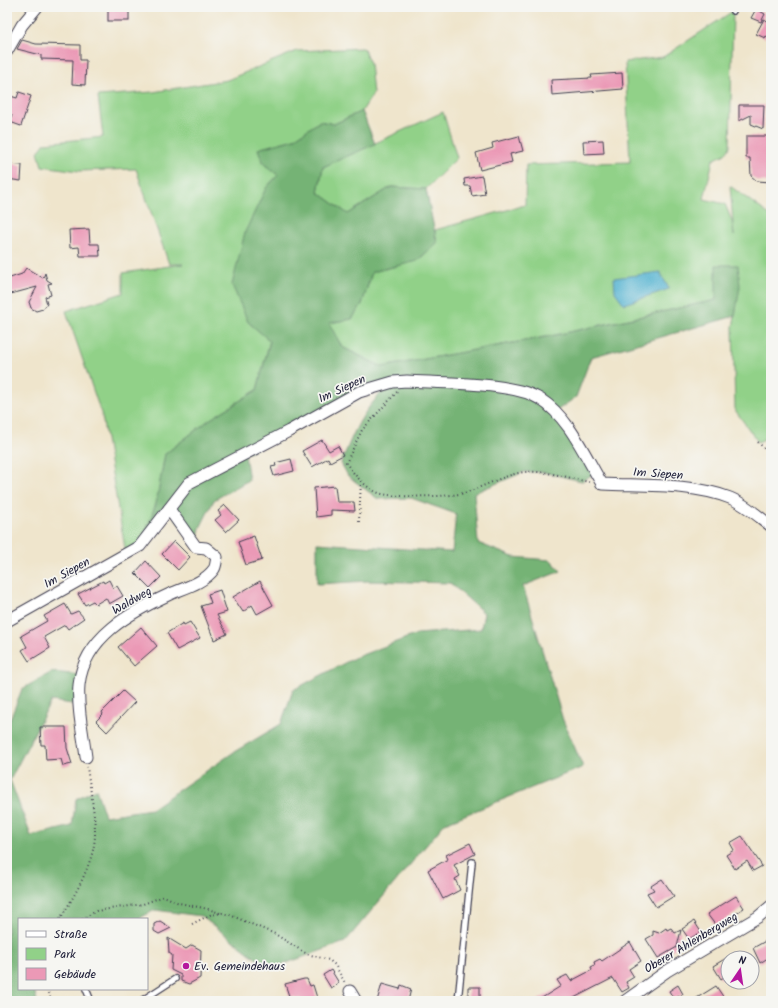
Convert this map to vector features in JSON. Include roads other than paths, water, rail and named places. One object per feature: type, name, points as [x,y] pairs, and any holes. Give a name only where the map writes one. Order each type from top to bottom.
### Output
[{"type":"street","points":[[7,50],[22,25],[36,7]]},
{"type":"street","name":"Im Siepen","points":[[7,621],[140,546],[189,483],[289,431],[359,392],[394,382],[407,381],[497,387],[518,390],[539,398],[555,412],[567,426],[602,484],[678,488],[714,493],[732,498],[771,526]]},
{"type":"street","name":"Waldweg","points":[[86,757],[79,705],[79,685],[84,668],[94,648],[104,635],[132,613],[192,585],[204,578],[214,568],[217,557],[206,548],[196,547],[169,509]]},
{"type":"street","name":"Oberer Ahlenbergweg","points":[[625,1001],[667,971],[758,917],[771,906]]},
{"type":"street","points":[[350,991],[356,1001]]},
{"type":"lane","points":[[458,1001],[472,862]]},
{"type":"lane","points":[[141,1001],[176,979]]},
{"type":"lane","points":[[86,990],[91,1001]]},
{"type":"water","points":[[660,272],[669,289],[624,304],[615,292],[614,278]]},
{"type":"place","name":"Ev. Gemeindehaus","points":[[186,966]]}]
